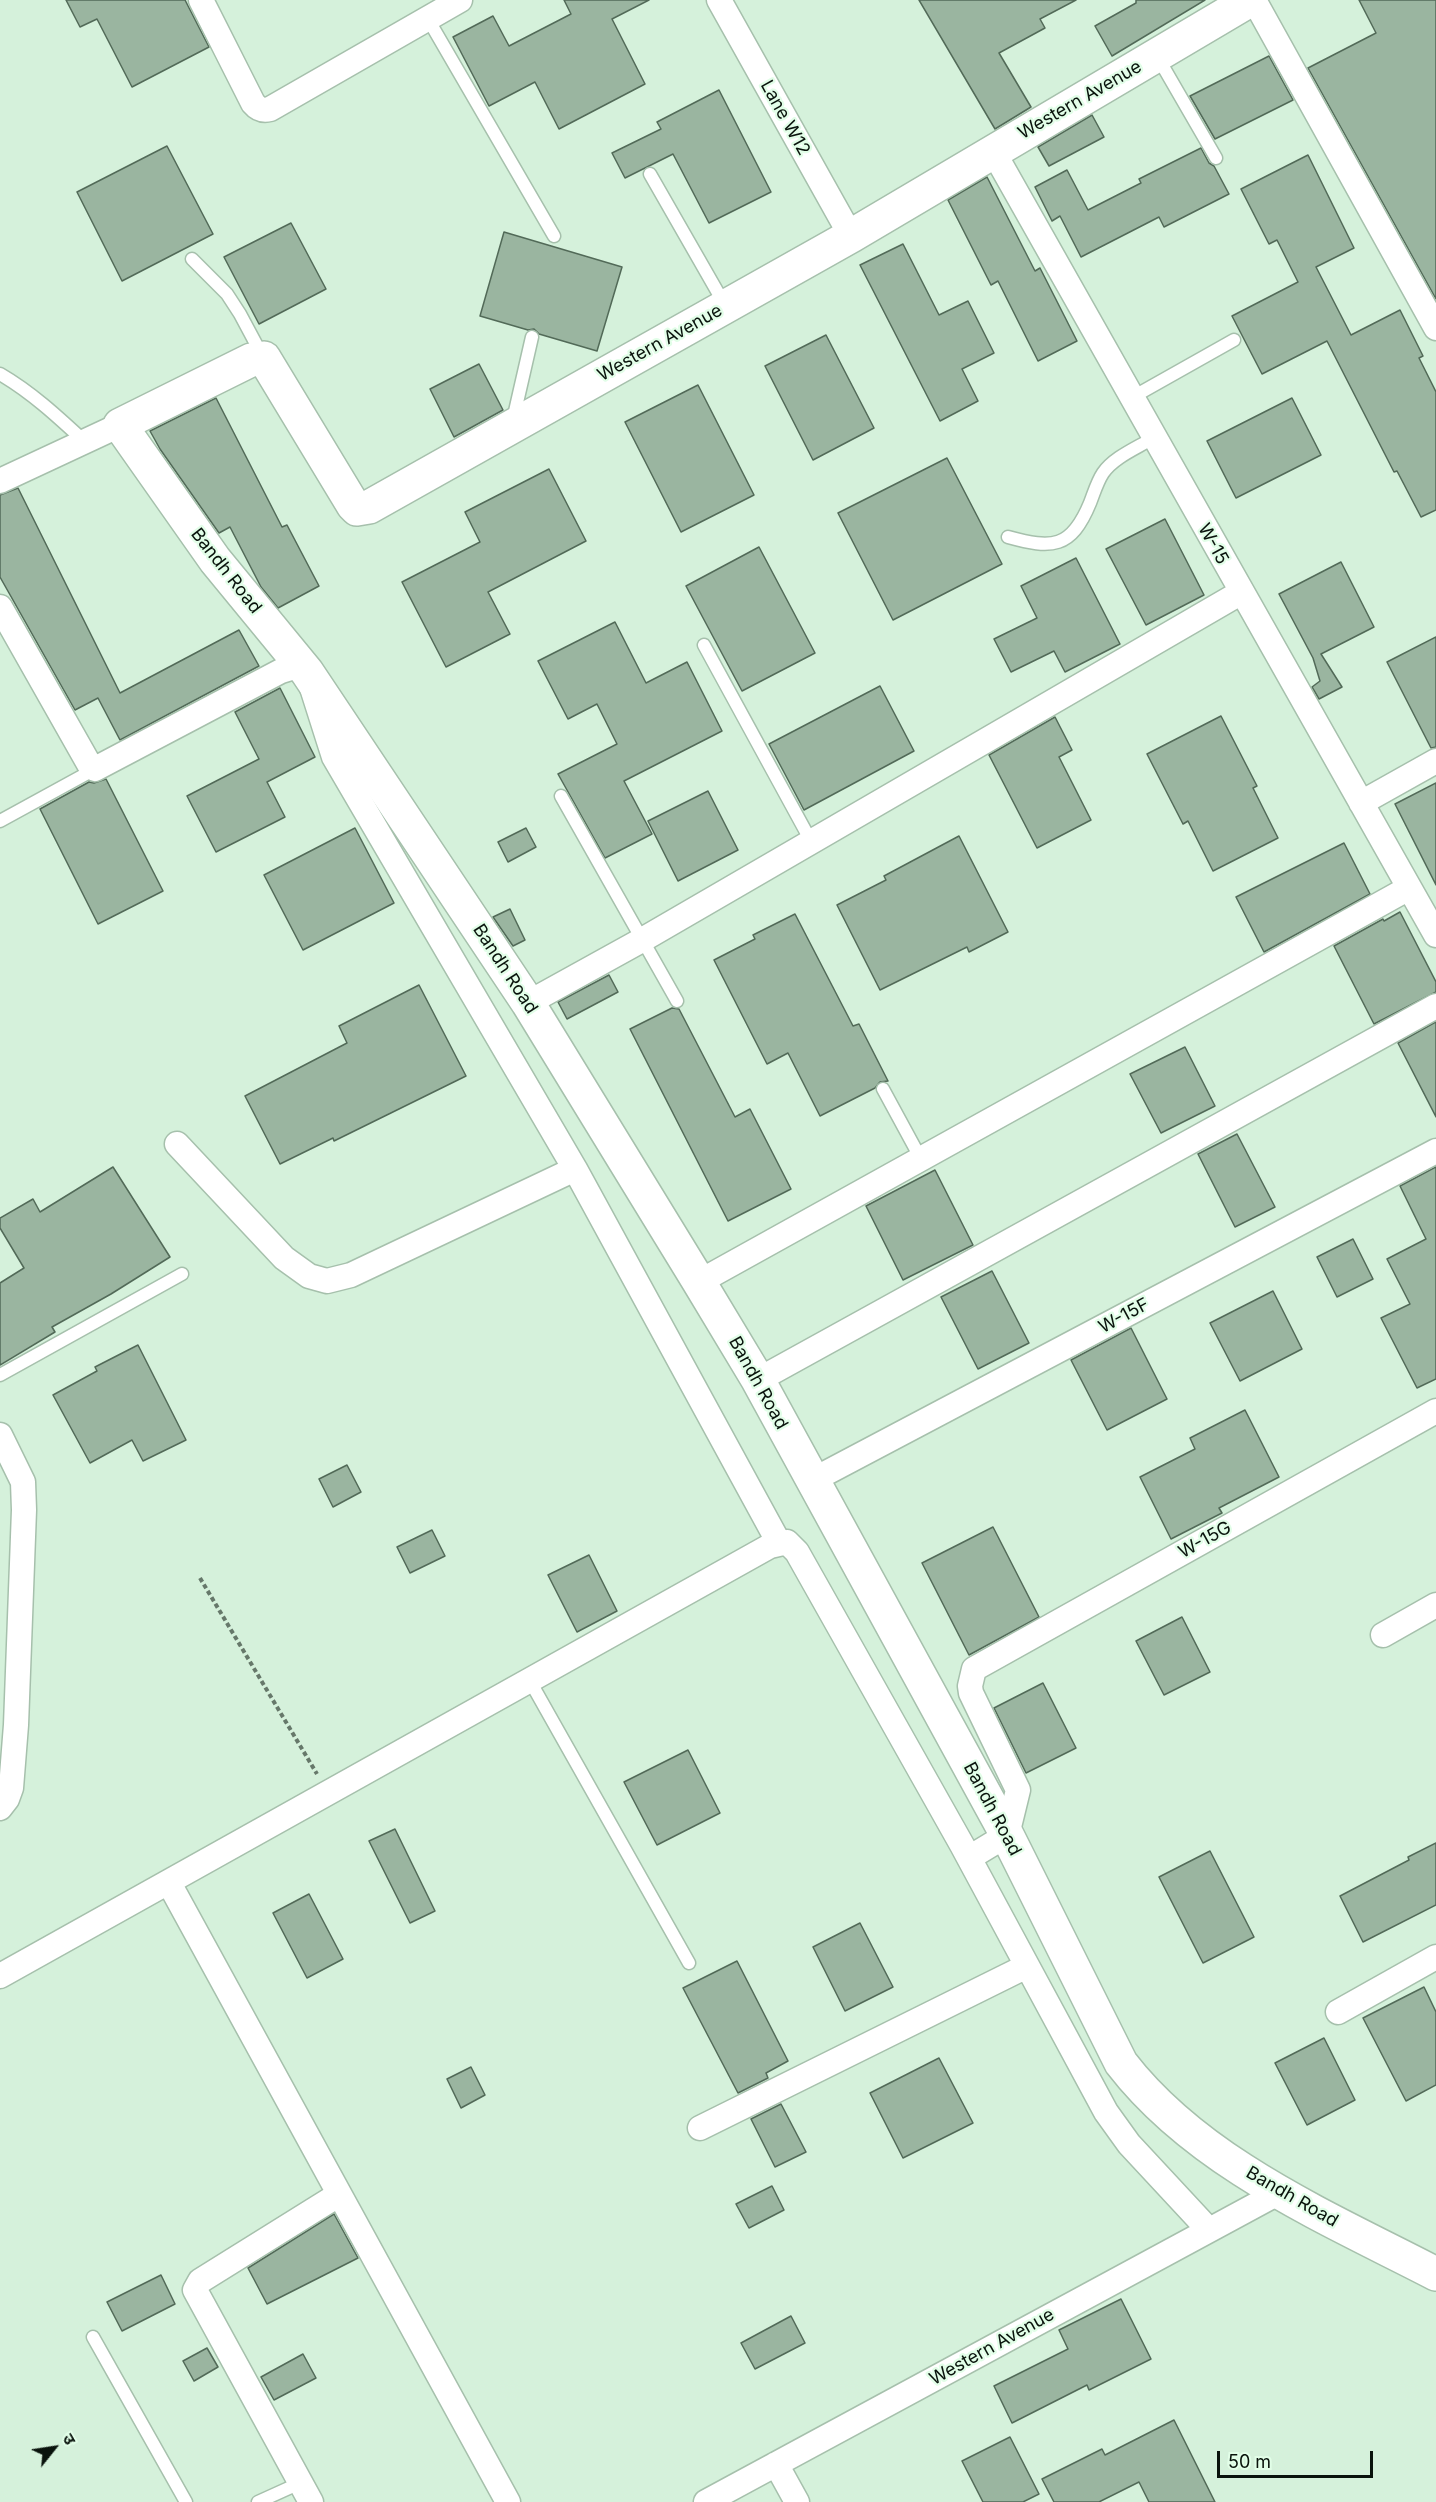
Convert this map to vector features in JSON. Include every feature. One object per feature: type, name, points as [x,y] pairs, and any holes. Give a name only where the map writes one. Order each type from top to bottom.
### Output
[{"type":"street","points":[[201,0],[253,103],[258,109],[263,110],[270,109],[460,0]]},
{"type":"street","name":"Lane W12","points":[[719,0],[851,236]]},
{"type":"street","points":[[1252,0],[1436,328]]},
{"type":"street","name":"Western Avenue","points":[[264,358],[353,505],[357,509],[369,507],[851,236],[1252,0]]},
{"type":"street","name":"W-15","points":[[993,151],[1240,593],[1436,935]]},
{"type":"street","points":[[0,481],[252,360],[264,358]]},
{"type":"street","name":"Bandh Road","points":[[120,424],[215,560],[307,672],[528,1003],[699,1282],[758,1380],[811,1481],[1007,1835],[1121,2063],[1140,2088],[1189,2132],[1278,2193],[1436,2274]]},
{"type":"street","points":[[528,1003],[642,940],[1240,593]]},
{"type":"street","points":[[0,607],[88,764],[94,769],[281,671],[294,667],[307,672],[334,757],[575,1169],[779,1543]]},
{"type":"street","points":[[1361,803],[1436,761]]},
{"type":"street","points":[[699,1282],[1409,888]]},
{"type":"street","points":[[758,1380],[1436,1006]]},
{"type":"street","points":[[177,1144],[284,1258],[309,1276],[327,1281],[351,1275],[575,1169]]},
{"type":"street","name":"W-15F","points":[[811,1481],[1436,1151]]},
{"type":"street","name":"W-15G","points":[[1007,1835],[1018,1790],[971,1693],[970,1686],[974,1669],[1436,1411]]},
{"type":"street","points":[[0,1435],[23,1482],[24,1510],[16,1725],[11,1788],[0,1808]]},
{"type":"street","points":[[0,1976],[779,1543],[787,1542],[797,1552],[969,1858],[1106,2112],[1129,2144],[1208,2229]]},
{"type":"street","points":[[1383,1635],[1436,1605]]},
{"type":"street","points":[[969,1858],[1007,1835]]},
{"type":"street","points":[[169,1883],[508,2502]]},
{"type":"street","points":[[1338,2012],[1436,1957]]},
{"type":"street","points":[[700,2128],[1028,1966]]},
{"type":"street","name":"Western Avenue","points":[[706,2502],[1278,2193]]},
{"type":"street","points":[[306,2493],[195,2290],[200,2281],[338,2195]]},
{"type":"street","points":[[776,2464],[797,2502]]},
{"type":"lane","points":[[428,19],[554,236]]},
{"type":"lane","points":[[1156,55],[1216,158]]},
{"type":"lane","points":[[650,174],[726,306]]},
{"type":"lane","points":[[192,259],[227,294],[264,358]]},
{"type":"lane","points":[[511,427],[532,337]]},
{"type":"lane","points":[[1131,398],[1234,340]]},
{"type":"lane","points":[[0,374],[19,385],[84,441]]},
{"type":"lane","points":[[1008,537],[1036,545],[1051,544],[1074,534],[1109,465],[1153,438]]},
{"type":"lane","points":[[704,645],[811,841]]},
{"type":"lane","points":[[0,821],[94,769]]},
{"type":"lane","points":[[561,796],[677,1001]]},
{"type":"lane","points":[[883,1089],[921,1159]]},
{"type":"lane","points":[[0,1375],[182,1274]]},
{"type":"lane","points":[[530,1681],[689,1963]]},
{"type":"lane","points":[[93,2337],[186,2502]]},
{"type":"lane","points":[[258,2502],[306,2493]]},
{"type":"path","points":[[200,1578],[328,1793]]},
{"type":"building","points":[[66,0],[185,0],[209,47],[132,87],[97,19],[80,27]]},
{"type":"building","points":[[564,0],[649,0],[612,19],[645,84],[559,129],[535,82],[489,106],[453,37],[493,16],[509,46],[571,14]]},
{"type":"building","points":[[919,0],[1076,0],[1040,19],[1045,28],[999,53],[1031,107],[995,129]]},
{"type":"building","points":[[1136,0],[1205,0],[1112,56],[1095,26],[1136,3]]},
{"type":"building","points":[[1359,0],[1436,0],[1436,299],[1308,68],[1376,33]]},
{"type":"building","points":[[1269,56],[1293,100],[1215,139],[1190,96]]},
{"type":"building","points":[[719,90],[771,192],[709,223],[673,154],[625,178],[612,153],[661,129],[657,122]]},
{"type":"building","points":[[1092,115],[1104,137],[1049,166],[1038,147]]},
{"type":"building","points":[[167,146],[213,234],[122,281],[77,192]]},
{"type":"building","points":[[1201,148],[1229,194],[1164,227],[1159,217],[1081,257],[1060,216],[1052,221],[1035,187],[1067,170],[1088,210],[1141,183],[1139,179]]},
{"type":"building","points":[[1308,155],[1354,248],[1316,267],[1351,335],[1400,310],[1423,356],[1419,358],[1436,392],[1436,510],[1421,517],[1397,471],[1394,472],[1327,341],[1262,374],[1232,316],[1298,282],[1277,240],[1269,244],[1241,189]]},
{"type":"building","points":[[987,177],[1035,271],[1040,268],[1077,341],[1038,361],[998,281],[991,285],[948,200]]},
{"type":"building","points":[[291,223],[326,289],[259,324],[224,257]]},
{"type":"building","points":[[504,232],[622,267],[597,351],[539,334],[534,329],[528,330],[480,316]]},
{"type":"building","points":[[903,244],[939,315],[968,301],[994,353],[962,369],[978,401],[940,421],[860,265]]},
{"type":"building","points":[[826,335],[874,428],[813,460],[765,366]]},
{"type":"building","points":[[479,364],[503,410],[454,437],[430,389]]},
{"type":"building","points":[[698,385],[754,495],[681,532],[625,422]]},
{"type":"building","points":[[216,398],[282,527],[287,525],[319,586],[278,608],[261,587],[230,527],[219,533],[160,449],[150,431]]},
{"type":"building","points":[[1292,398],[1321,455],[1236,498],[1207,441]]},
{"type":"building","points":[[947,458],[1002,564],[893,620],[838,513]]},
{"type":"building","points":[[549,469],[586,541],[488,592],[510,634],[446,667],[402,582],[480,542],[465,512]]},
{"type":"building","points":[[18,488],[120,693],[239,630],[259,666],[120,740],[98,698],[75,710],[0,577],[0,495]]},
{"type":"building","points":[[1165,519],[1204,595],[1146,625],[1106,549]]},
{"type":"building","points":[[759,547],[815,653],[742,691],[686,586]]},
{"type":"building","points":[[1076,558],[1120,644],[1065,672],[1054,651],[1011,672],[994,639],[1037,618],[1021,586]]},
{"type":"building","points":[[1341,562],[1374,627],[1321,654],[1342,687],[1319,699],[1312,687],[1320,681],[1313,658],[1279,594]]},
{"type":"building","points":[[615,622],[646,683],[687,662],[722,731],[624,781],[652,834],[605,858],[558,774],[617,744],[597,704],[568,719],[538,661]]},
{"type":"building","points":[[1436,637],[1436,747],[1431,748],[1387,662]]},
{"type":"building","points":[[880,686],[914,751],[804,810],[769,744]]},
{"type":"building","points":[[280,688],[315,757],[267,782],[285,817],[216,852],[187,796],[259,759],[235,712]]},
{"type":"building","points":[[1221,716],[1257,786],[1253,788],[1278,838],[1213,871],[1188,821],[1183,824],[1147,754]]},
{"type":"building","points":[[1055,717],[1072,750],[1059,757],[1091,820],[1037,848],[989,755]]},
{"type":"building","points":[[106,779],[163,891],[98,924],[40,809],[89,782],[94,783]]},
{"type":"building","points":[[1436,783],[1436,885],[1395,804]]},
{"type":"building","points":[[708,791],[738,850],[678,881],[648,821]]},
{"type":"building","points":[[355,828],[394,903],[303,950],[264,875]]},
{"type":"building","points":[[526,828],[536,847],[508,862],[498,842]]},
{"type":"building","points":[[959,836],[1008,932],[969,952],[967,947],[880,990],[837,905],[886,880],[884,876]]},
{"type":"building","points":[[1344,843],[1370,894],[1264,952],[1236,897]]},
{"type":"building","points":[[510,909],[525,940],[513,946],[493,917]]},
{"type":"building","points":[[1400,912],[1436,982],[1436,992],[1374,1024],[1334,946]]},
{"type":"building","points":[[795,914],[853,1026],[859,1024],[888,1081],[880,1082],[875,1088],[820,1116],[788,1053],[767,1064],[714,960],[755,939],[753,935]]},
{"type":"building","points":[[609,975],[618,992],[567,1019],[558,1002]]},
{"type":"building","points":[[419,985],[466,1076],[334,1141],[333,1138],[280,1164],[245,1096],[347,1043],[339,1026]]},
{"type":"building","points":[[672,1008],[679,1009],[735,1117],[750,1109],[791,1189],[728,1221],[630,1029]]},
{"type":"building","points":[[1436,1022],[1436,1117],[1398,1043]]},
{"type":"building","points":[[1185,1047],[1215,1106],[1161,1133],[1130,1074]]},
{"type":"building","points":[[1237,1134],[1275,1207],[1235,1227],[1198,1154]]},
{"type":"building","points":[[113,1167],[170,1257],[52,1327],[55,1332],[0,1365],[0,1283],[24,1268],[0,1228],[0,1218],[33,1199],[40,1212]]},
{"type":"building","points":[[1436,1167],[1436,1379],[1417,1388],[1381,1318],[1410,1304],[1387,1259],[1426,1239],[1400,1186]]},
{"type":"building","points":[[935,1170],[973,1245],[903,1280],[866,1206]]},
{"type":"building","points":[[1353,1239],[1373,1279],[1337,1297],[1317,1257]]},
{"type":"building","points":[[992,1271],[1029,1343],[978,1369],[941,1297]]},
{"type":"building","points":[[1273,1291],[1302,1349],[1240,1381],[1210,1323]]},
{"type":"building","points":[[1131,1328],[1167,1399],[1107,1430],[1071,1360]]},
{"type":"building","points":[[138,1345],[186,1440],[143,1461],[132,1440],[90,1463],[53,1395],[97,1371],[95,1367]]},
{"type":"building","points":[[1245,1410],[1279,1477],[1219,1508],[1222,1513],[1171,1539],[1140,1477],[1195,1449],[1190,1438]]},
{"type":"building","points":[[347,1465],[361,1492],[333,1507],[319,1479]]},
{"type":"building","points":[[993,1527],[1039,1617],[969,1655],[922,1563]]},
{"type":"building","points":[[432,1530],[445,1556],[410,1573],[397,1547]]},
{"type":"building","points":[[589,1555],[617,1611],[577,1632],[548,1575]]},
{"type":"building","points":[[1182,1617],[1210,1672],[1164,1695],[1136,1641]]},
{"type":"building","points":[[1043,1683],[1076,1748],[1026,1773],[994,1708]]},
{"type":"building","points":[[688,1750],[720,1813],[657,1845],[624,1782]]},
{"type":"building","points":[[395,1829],[435,1911],[410,1923],[369,1841]]},
{"type":"building","points":[[1436,1843],[1436,1905],[1363,1942],[1340,1896],[1409,1860],[1408,1857]]},
{"type":"building","points":[[1210,1851],[1254,1937],[1203,1963],[1159,1877]]},
{"type":"building","points":[[309,1894],[343,1959],[307,1978],[273,1913]]},
{"type":"building","points":[[860,1923],[893,1987],[845,2011],[813,1947]]},
{"type":"building","points":[[737,1961],[788,2061],[766,2073],[768,2078],[738,2093],[683,1988]]},
{"type":"building","points":[[1424,1987],[1436,2012],[1436,2085],[1406,2101],[1363,2018]]},
{"type":"building","points":[[1324,2038],[1355,2100],[1307,2125],[1275,2063]]},
{"type":"building","points":[[939,2058],[973,2123],[903,2158],[870,2093]]},
{"type":"building","points":[[471,2067],[485,2095],[461,2108],[447,2079]]},
{"type":"building","points":[[781,2104],[806,2152],[775,2167],[751,2119]]},
{"type":"building","points":[[772,2186],[784,2210],[749,2228],[736,2204]]},
{"type":"building","points":[[334,2214],[358,2258],[267,2304],[248,2268]]},
{"type":"building","points":[[161,2275],[175,2304],[122,2331],[107,2302]]},
{"type":"building","points":[[1121,2299],[1151,2359],[1089,2390],[1087,2385],[1012,2423],[994,2386],[1068,2349],[1059,2330]]},
{"type":"building","points":[[791,2316],[805,2343],[755,2369],[741,2343]]},
{"type":"building","points":[[207,2348],[218,2367],[194,2381],[183,2361]]},
{"type":"building","points":[[303,2354],[316,2378],[274,2400],[261,2377]]},
{"type":"building","points":[[1174,2420],[1215,2502],[1149,2502],[1139,2482],[1099,2502],[1054,2502],[1042,2479],[1102,2449],[1105,2455]]},
{"type":"building","points":[[1010,2437],[1039,2494],[1023,2502],[983,2502],[962,2461]]}]
